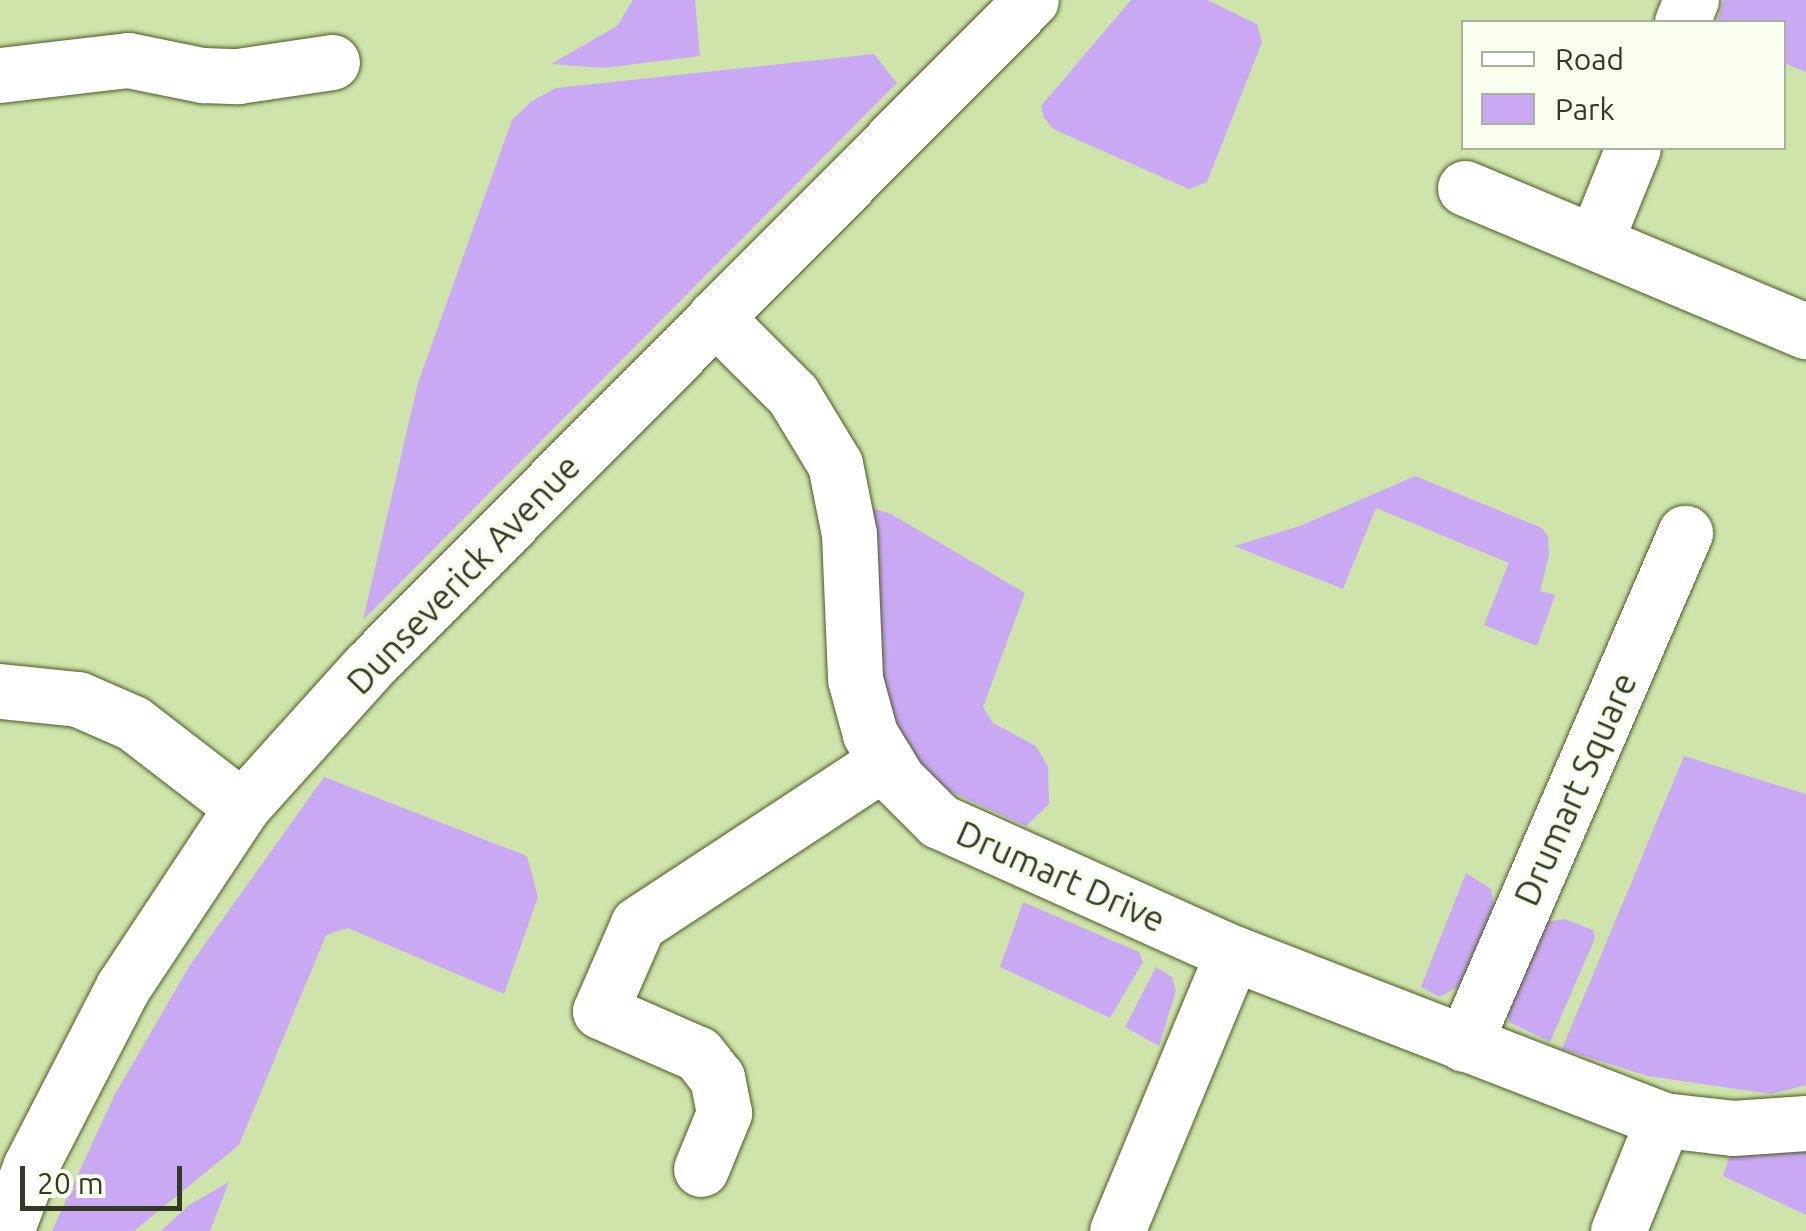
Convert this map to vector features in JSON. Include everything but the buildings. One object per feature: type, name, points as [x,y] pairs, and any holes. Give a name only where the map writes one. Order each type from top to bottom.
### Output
[{"type":"street","name":"Dunseverick Avenue","points":[[6,1231],[30,1168],[122,987],[242,807],[368,667],[715,317],[873,164],[1031,0]]},
{"type":"street","points":[[0,75],[128,60],[202,74],[238,76],[332,62]]},
{"type":"street","points":[[1595,242],[1631,150]]},
{"type":"street","points":[[1465,188],[1806,331]]},
{"type":"street","name":"Drumart Drive","points":[[715,317],[793,395],[836,464],[850,534],[855,679],[870,734],[886,761],[939,820],[1006,854],[1234,953],[1663,1120],[1733,1128],[1806,1124]]},
{"type":"street","name":"Drumart Square","points":[[1464,1044],[1685,533]]},
{"type":"street","points":[[0,691],[78,699],[132,723],[242,807]]},
{"type":"street","points":[[701,1170],[724,1114],[717,1078],[698,1054],[600,1011],[638,924],[886,761]]},
{"type":"street","points":[[1117,1231],[1234,953]]},
{"type":"street","points":[[1618,1231],[1663,1120]]},
{"type":"green space","points":[[633,0],[695,0],[700,56],[603,68],[551,64],[617,26]]},
{"type":"green space","points":[[1131,0],[1207,0],[1257,24],[1262,42],[1207,182],[1189,189],[1053,129],[1044,117],[1041,106]]},
{"type":"green space","points":[[1724,0],[1806,0],[1806,72],[1786,64],[1786,20],[1718,20]]},
{"type":"green space","points":[[874,54],[897,83],[363,620],[418,383],[512,120],[532,101],[556,88]]},
{"type":"green space","points":[[1415,476],[1542,528],[1548,537],[1549,556],[1540,591],[1555,595],[1537,646],[1484,625],[1509,563],[1376,508],[1343,589],[1234,546],[1300,526]]},
{"type":"green space","points":[[869,507],[891,514],[1025,593],[983,707],[993,723],[1036,746],[1048,767],[1049,804],[1026,826],[949,791],[921,769],[903,744],[883,701]]},
{"type":"green space","points":[[1684,756],[1806,794],[1806,1085],[1771,1094],[1648,1076],[1562,1049]]},
{"type":"green space","points":[[324,777],[527,856],[538,897],[504,994],[348,928],[326,935],[239,1145],[134,1231],[52,1231],[114,1096],[190,965]]},
{"type":"green space","points":[[1466,873],[1491,889],[1494,906],[1460,985],[1440,997],[1421,987]]},
{"type":"green space","points":[[1023,902],[1139,952],[1143,962],[1110,1018],[1000,967]]},
{"type":"green space","points":[[1565,919],[1593,930],[1595,938],[1550,1042],[1509,1022],[1506,990],[1545,922]]},
{"type":"green space","points":[[1156,967],[1172,977],[1176,991],[1159,1046],[1125,1027]]},
{"type":"green space","points":[[1806,1148],[1806,1215],[1723,1176],[1731,1151],[1776,1154]]},
{"type":"green space","points":[[229,1182],[210,1231],[161,1231],[189,1205]]}]
